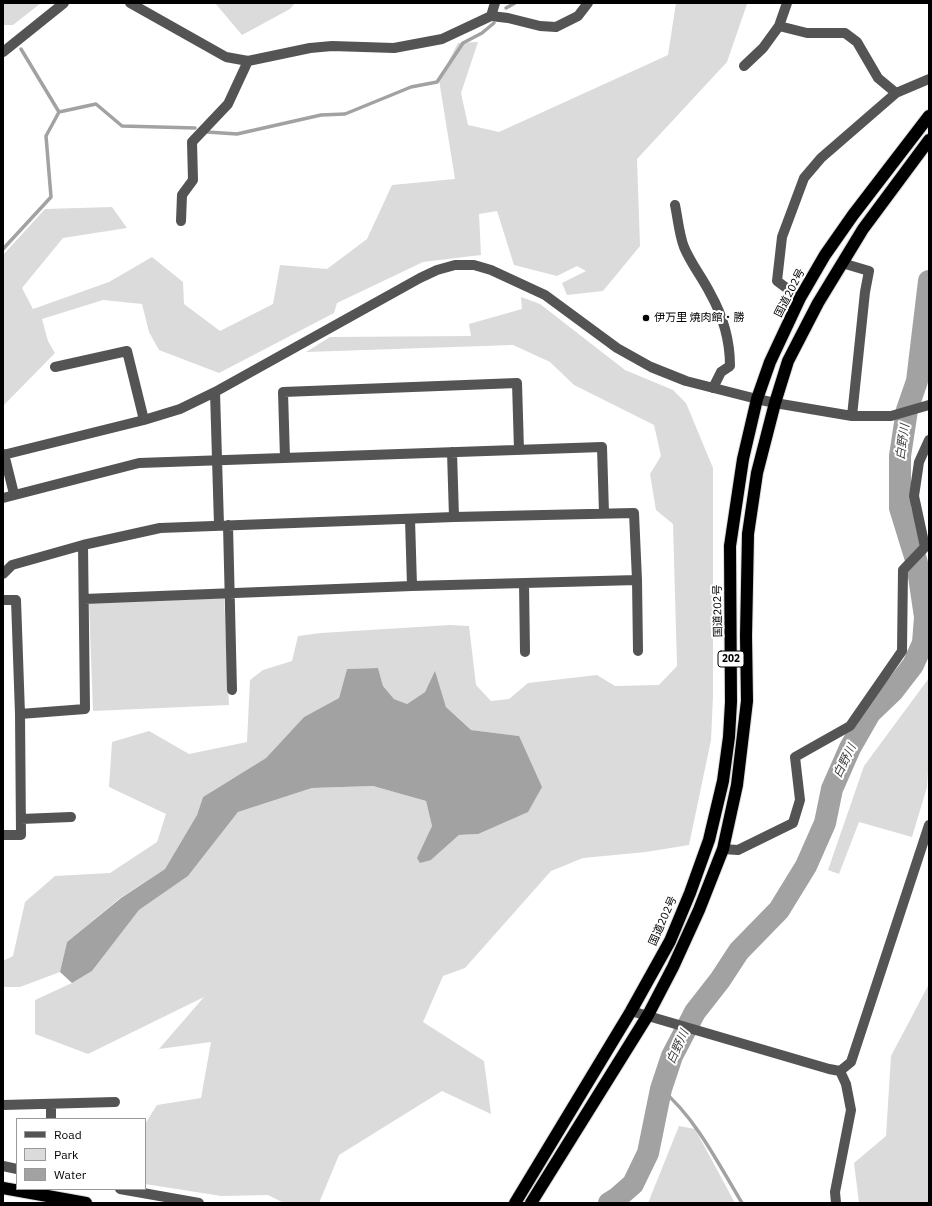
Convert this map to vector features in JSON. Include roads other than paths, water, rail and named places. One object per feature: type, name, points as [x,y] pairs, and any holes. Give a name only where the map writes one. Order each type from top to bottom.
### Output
[{"type":"highway","name":"国道202号","points":[[515,1203],[631,1011],[670,941],[690,893],[709,840],[723,781],[730,737],[730,546],[743,459],[757,399],[770,362],[800,298],[825,255],[853,215],[929,116]]},
{"type":"highway","name":"202","points":[[532,1203],[648,1015],[673,967],[699,910],[723,848],[737,785],[747,700],[746,636],[748,534],[757,473],[775,403],[788,361],[818,303],[863,229],[929,140]]},
{"type":"highway","points":[[3,1188],[86,1203]]},
{"type":"street","points":[[3,52],[64,3]]},
{"type":"street","points":[[130,3],[226,57],[248,61],[310,48],[332,46],[394,48],[442,38],[491,16],[508,18],[540,26],[556,26],[578,16],[588,3]]},
{"type":"street","points":[[491,16],[495,3]]},
{"type":"street","points":[[744,66],[763,48],[779,26],[787,3]]},
{"type":"street","points":[[779,26],[807,33],[845,33],[857,42],[878,78],[896,93]]},
{"type":"street","points":[[181,221],[182,195],[193,180],[192,142],[228,104],[248,61]]},
{"type":"street","points":[[800,298],[777,280],[782,237],[804,178],[821,158],[896,93],[929,79]]},
{"type":"street","points":[[675,205],[684,246],[693,266],[710,292],[723,321],[730,349],[730,366],[721,372],[713,388]]},
{"type":"street","points":[[842,263],[869,271],[865,292],[852,416]]},
{"type":"street","points":[[14,494],[4,455],[144,420],[180,409],[215,392],[420,278],[437,270],[455,265],[474,265],[491,270],[545,295],[617,348],[651,367],[686,381],[775,403],[852,416],[891,416],[929,405]]},
{"type":"street","points":[[55,367],[127,351],[144,420]]},
{"type":"street","points":[[285,458],[283,392],[517,383],[519,450]]},
{"type":"street","points":[[215,392],[218,461],[229,593],[232,690]]},
{"type":"street","points":[[723,848],[738,850],[793,823],[800,800],[795,757],[850,726],[902,651],[903,570],[926,546],[914,496],[919,462],[929,440]]},
{"type":"street","points":[[3,498],[14,494],[139,464],[602,447],[604,514]]},
{"type":"street","points":[[452,452],[454,517]]},
{"type":"street","points":[[3,574],[12,566],[83,545],[160,528],[454,517],[634,513],[638,651]]},
{"type":"street","points":[[410,519],[412,586]]},
{"type":"street","points":[[20,714],[85,709],[83,545]]},
{"type":"street","points":[[84,599],[412,586],[637,580]]},
{"type":"street","points":[[524,583],[525,652]]},
{"type":"street","points":[[3,600],[16,600],[20,714],[21,819],[21,835],[3,835]]},
{"type":"street","points":[[21,819],[71,817]]},
{"type":"street","points":[[631,1011],[840,1071],[851,1062],[929,825]]},
{"type":"street","points":[[836,1203],[835,1192],[851,1110],[846,1084],[840,1071]]},
{"type":"street","points":[[3,1105],[115,1102]]},
{"type":"street","points":[[51,1104],[51,1118]]},
{"type":"street","points":[[3,1166],[16,1169]]},
{"type":"street","points":[[126,1190],[199,1203]]},
{"type":"water","points":[[378,668],[383,686],[394,699],[407,704],[425,692],[435,671],[446,707],[471,730],[519,736],[542,787],[528,812],[478,834],[459,835],[431,860],[420,863],[417,858],[432,826],[426,801],[373,786],[312,788],[238,812],[188,876],[139,910],[92,971],[72,983],[60,972],[67,942],[121,898],[165,869],[197,815],[203,797],[266,758],[304,717],[339,698],[347,669]]},
{"type":"waterway","points":[[506,8],[515,3]]},
{"type":"waterway","points":[[207,132],[237,134],[321,115],[345,114],[411,87],[437,82],[463,43],[482,33],[494,23]]},
{"type":"waterway","points":[[21,49],[59,112]]},
{"type":"waterway","points":[[3,249],[51,197],[46,136],[59,112],[96,104],[122,126],[195,128]]},
{"type":"waterway","name":"白野川","points":[[609,1203],[633,1184],[648,1153],[661,1089],[672,1056],[695,1012],[720,980],[739,951],[779,910],[806,866],[825,823],[832,789],[850,748],[870,713],[893,691],[913,665],[923,643],[925,617],[917,563],[900,508],[900,456],[907,410],[917,381],[929,281]]},
{"type":"waterway","points":[[661,1089],[674,1101],[696,1128],[742,1203]]},
{"type":"place","name":"伊万里 焼肉館・勝","points":[[646,318]]}]
